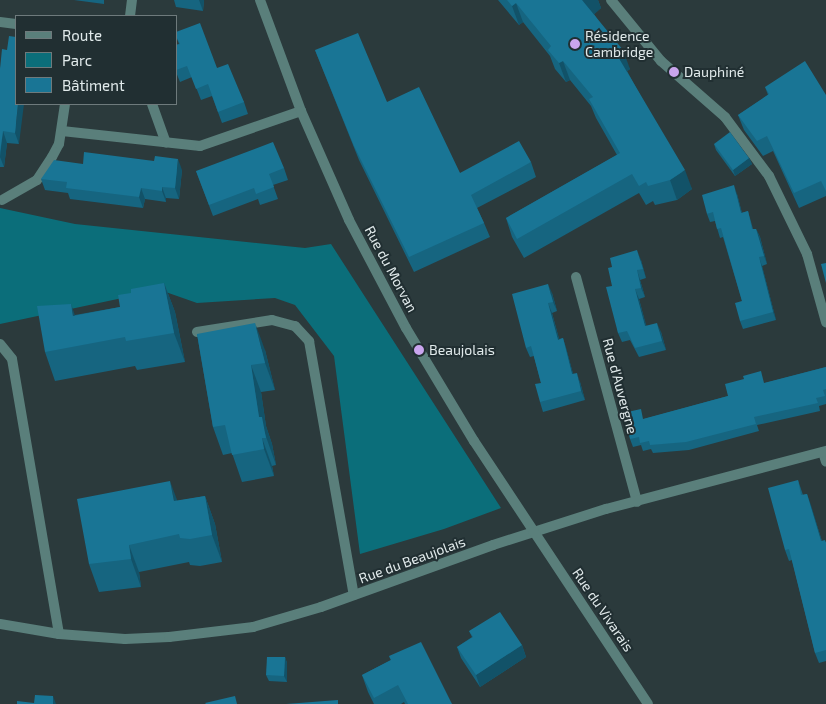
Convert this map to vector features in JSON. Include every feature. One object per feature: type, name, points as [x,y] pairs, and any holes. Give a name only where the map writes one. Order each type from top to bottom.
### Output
[{"type":"street","points":[[130,15],[132,0]]},
{"type":"street","name":"Rue du Morvan","points":[[260,0],[301,110],[349,220],[406,328],[474,441],[534,532]]},
{"type":"street","points":[[611,0],[661,61],[725,117],[769,176],[807,254],[826,322]]},
{"type":"street","points":[[0,22],[15,24]]},
{"type":"street","points":[[2,200],[37,180],[52,158],[62,131],[65,105]]},
{"type":"street","points":[[152,105],[166,143]]},
{"type":"street","points":[[62,131],[166,143],[211,144],[301,110]]},
{"type":"street","name":"Rue d'Auvergne","points":[[576,277],[637,502]]},
{"type":"street","points":[[197,332],[272,320],[295,326],[309,341],[354,595]]},
{"type":"street","points":[[0,344],[12,359],[59,634]]},
{"type":"street","name":"Rue du Beaujolais","points":[[0,624],[59,634],[125,638],[210,633],[285,619],[534,532],[637,502],[825,455]]},
{"type":"street","name":"Rue du Vivarais","points":[[534,532],[648,704]]},
{"type":"green space","points":[[0,208],[75,224],[305,248],[331,244],[501,508],[444,529],[360,554],[334,356],[295,305],[275,298],[197,303],[160,290],[0,324]]},
{"type":"building","points":[[507,0],[582,0],[623,50],[617,55],[685,170],[670,180],[648,186],[646,182],[639,186],[632,174],[517,239],[506,218],[620,153],[589,99],[593,97],[563,61],[559,63],[548,50],[551,46],[516,3],[512,6]]},
{"type":"building","points":[[200,23],[217,68],[228,64],[244,102],[218,112],[208,84],[196,89],[187,66],[178,69],[178,44],[180,44],[178,31]]},
{"type":"building","points":[[358,33],[387,102],[419,87],[460,173],[519,141],[531,162],[471,195],[484,223],[409,257],[354,146],[315,50]]},
{"type":"building","points":[[9,36],[15,37],[15,105],[18,105],[15,133],[3,131],[0,152],[0,69],[2,49],[7,50]]},
{"type":"building","points":[[805,61],[826,95],[826,191],[821,181],[794,193],[767,136],[757,141],[738,115],[769,94],[765,87]]},
{"type":"building","points":[[730,132],[749,158],[733,170],[714,144]]},
{"type":"building","points":[[273,142],[284,168],[269,174],[274,187],[256,194],[254,188],[209,205],[196,171]]},
{"type":"building","points":[[84,152],[154,161],[155,156],[178,159],[175,188],[162,187],[162,191],[141,188],[139,197],[66,188],[67,182],[41,179],[54,160],[83,164]]},
{"type":"building","points":[[734,185],[741,213],[748,211],[752,229],[756,229],[764,256],[759,257],[773,312],[740,321],[735,303],[742,301],[721,228],[717,229],[713,212],[707,214],[702,195]]},
{"type":"building","points":[[637,250],[643,269],[637,270],[641,288],[635,289],[645,326],[657,323],[662,341],[635,348],[627,331],[618,333],[606,287],[612,286],[608,268],[612,267],[610,258]]},
{"type":"building","points":[[826,263],[826,283],[821,264]]},
{"type":"building","points":[[164,283],[174,333],[126,341],[125,337],[45,352],[37,306],[71,304],[73,316],[120,307],[118,295],[131,293],[131,289]]},
{"type":"building","points":[[548,284],[553,302],[548,303],[558,340],[563,338],[572,374],[577,373],[581,391],[540,402],[535,384],[541,383],[531,346],[526,348],[512,294]]},
{"type":"building","points":[[255,323],[265,363],[251,365],[259,417],[262,417],[266,438],[262,438],[264,449],[232,455],[225,425],[213,427],[197,334]]},
{"type":"building","points":[[826,367],[826,389],[823,390],[825,396],[816,398],[818,403],[754,417],[756,424],[686,442],[650,445],[649,441],[640,443],[639,437],[630,439],[623,413],[641,409],[643,419],[728,396],[725,384],[744,379],[743,376],[761,371],[764,383]]},
{"type":"building","points":[[798,480],[801,495],[807,494],[821,541],[825,540],[826,543],[826,650],[815,653],[789,549],[785,550],[768,488]]},
{"type":"building","points":[[170,481],[174,501],[205,496],[212,535],[190,539],[180,538],[179,534],[129,545],[131,559],[89,564],[77,499]]},
{"type":"building","points":[[500,612],[522,645],[476,675],[457,647],[473,637],[469,631]]},
{"type":"building","points":[[421,642],[452,704],[408,704],[398,685],[374,698],[362,675],[391,660],[389,656]]},
{"type":"building","points":[[267,657],[285,657],[284,676],[266,675]]},
{"type":"building","points":[[35,695],[53,696],[53,704],[17,704],[17,701],[34,703]]},
{"type":"building","points":[[235,696],[237,704],[205,703]]},
{"type":"building","points":[[338,700],[338,704],[286,704]]},
{"type":"place","name":"Résidence Cambridge","points":[[575,44]]},
{"type":"place","name":"Dauphiné","points":[[674,72]]},
{"type":"place","name":"Beaujolais","points":[[419,350]]}]
